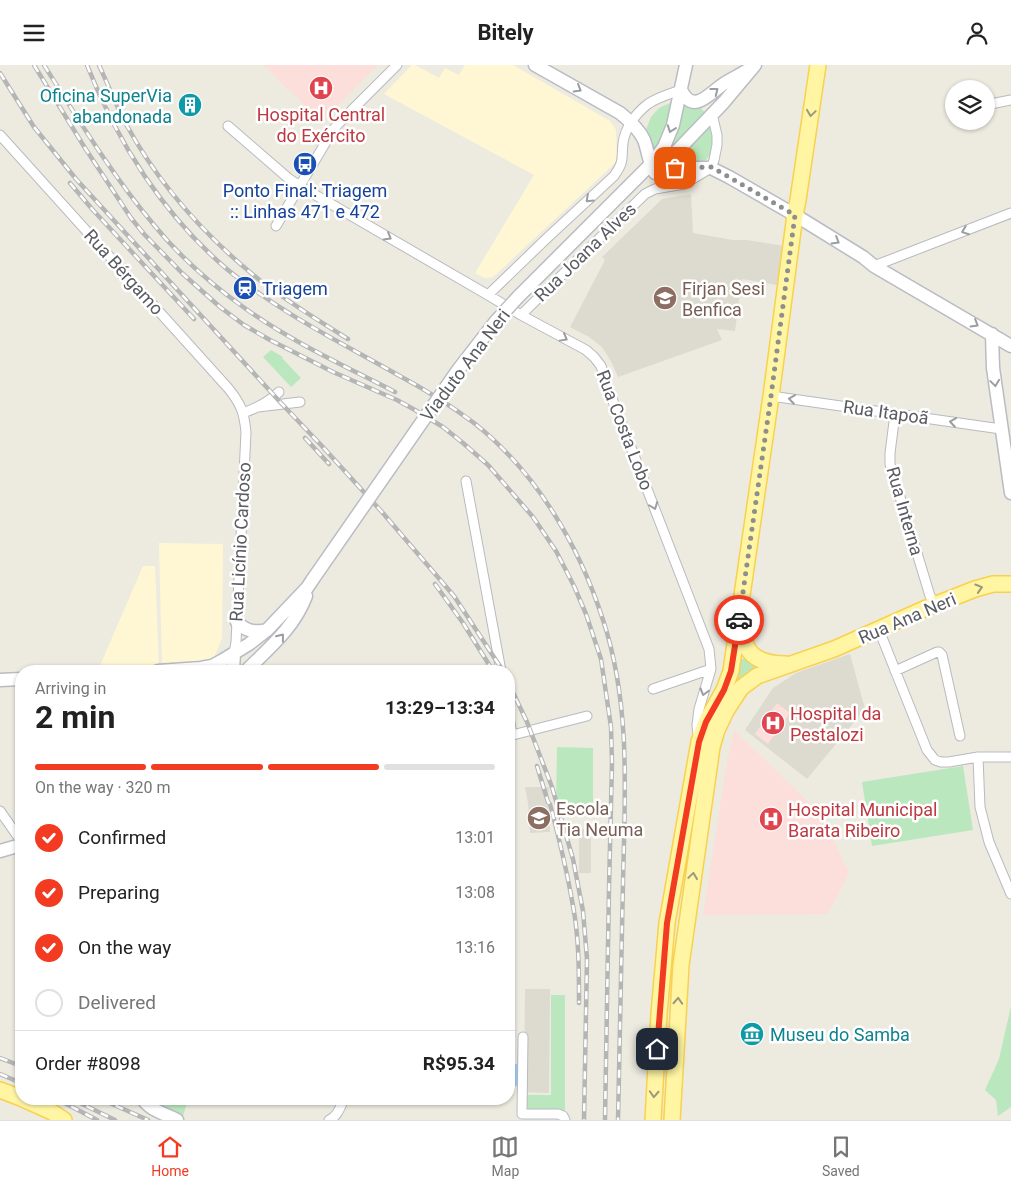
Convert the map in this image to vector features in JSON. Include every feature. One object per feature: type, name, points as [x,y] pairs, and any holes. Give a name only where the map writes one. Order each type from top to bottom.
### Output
[{"type":"main road","points":[[535,65],[620,113],[631,122],[640,131],[659,169]]},
{"type":"main road","points":[[659,169],[664,147],[673,125],[686,65]]},
{"type":"main road","points":[[653,1120],[667,923],[699,742],[706,722],[724,690],[731,671],[818,65]]},
{"type":"main road","points":[[659,169],[724,102],[754,67]]},
{"type":"main road","points":[[681,90],[688,101],[698,102],[722,85],[754,67]]},
{"type":"main road","points":[[659,169],[711,167],[795,215],[874,265],[1011,346]]},
{"type":"main road","name":"Viaduto Ana Neri","points":[[220,665],[267,630],[310,584],[458,370],[496,321],[632,183],[659,169]]},
{"type":"main road","points":[[992,335],[993,368],[1011,493]]},
{"type":"main road","name":"Viaduto Ana Neri","points":[[252,665],[287,629],[302,606],[310,584]]},
{"type":"main road","name":"Rua Ana Neri","points":[[805,660],[935,605],[983,587],[993,584],[1011,584]]},
{"type":"main road","points":[[740,608],[745,643],[750,652],[761,661],[785,664],[805,660]]},
{"type":"main road","points":[[236,622],[246,629],[260,632],[267,630]]},
{"type":"main road","name":"Rua Licínio Cardoso","points":[[233,665],[234,653]]},
{"type":"main road","points":[[672,1120],[680,965],[712,747],[717,730],[726,711],[741,687],[758,675],[805,660]]},
{"type":"main road","points":[[0,680],[15,679]]},
{"type":"main road","points":[[0,851],[15,847]]},
{"type":"main road","points":[[667,923],[686,924]]},
{"type":"main road","points":[[664,948],[682,952]]},
{"type":"main road","points":[[0,1090],[15,1096]]},
{"type":"main road","points":[[36,1105],[64,1120]]},
{"type":"main road","points":[[148,1105],[177,1120]]},
{"type":"street","points":[[276,226],[338,123],[397,65]]},
{"type":"street","points":[[488,295],[614,176],[622,164],[623,143],[631,122],[648,104],[681,90]]},
{"type":"street","points":[[995,103],[1011,100]]},
{"type":"street","points":[[711,167],[717,145],[717,135],[712,114]]},
{"type":"street","name":"Rua Costa Lobo","points":[[228,127],[300,186],[521,315],[586,350],[601,366],[710,649],[711,669],[697,725],[699,742]]},
{"type":"street","name":"Rua Bérgamo","points":[[0,135],[228,388],[239,403],[243,413]]},
{"type":"street","name":"Rua Joana Alves","points":[[521,315],[645,194],[655,189],[684,184],[711,167]]},
{"type":"street","points":[[659,169],[676,185]]},
{"type":"street","points":[[874,265],[1011,213]]},
{"type":"street","points":[[243,413],[273,399],[279,393]]},
{"type":"street","name":"Rua Itapoã","points":[[771,396],[1001,429]]},
{"type":"street","points":[[258,407],[300,402]]},
{"type":"street","name":"Rua Licínio Cardoso","points":[[234,653],[246,432],[243,413]]},
{"type":"street","name":"Rua Interna","points":[[895,414],[890,464],[930,596],[935,605]]},
{"type":"street","points":[[466,481],[499,665]]},
{"type":"street","points":[[879,630],[927,750],[935,760],[949,762],[978,757],[1011,757]]},
{"type":"street","points":[[895,671],[939,652],[942,655],[960,735]]},
{"type":"street","points":[[653,689],[711,669]]},
{"type":"street","points":[[515,734],[587,716]]},
{"type":"street","points":[[978,757],[980,807],[989,842],[1011,895]]},
{"type":"street","points":[[0,811],[15,832]]},
{"type":"street","points":[[523,1037],[522,1114],[558,1114],[563,1116],[565,1120]]},
{"type":"street","points":[[333,1119],[338,1114],[342,1105]]},
{"type":"shaded area","name":"Hospital Central do Exército","points":[[263,65],[378,65],[322,122]]},
{"type":"shaded area","points":[[412,65],[439,78],[445,68],[459,75],[465,65],[513,65],[610,121],[616,130],[617,155],[616,161],[612,166],[493,277],[485,278],[475,273],[534,175],[384,94]]},
{"type":"shaded area","points":[[691,194],[693,233],[784,246],[777,285],[742,279],[735,331],[717,329],[722,340],[618,377],[602,347],[589,337],[570,327],[605,260],[602,257],[662,199]]},
{"type":"shaded area","points":[[159,543],[223,544],[222,638],[212,663],[162,665]]},
{"type":"shaded area","points":[[143,566],[155,566],[159,665],[100,665]]},
{"type":"shaded area","points":[[850,654],[865,709],[807,779],[745,730],[773,688],[796,673]]},
{"type":"shaded area","name":"Hospital da Pestalozi","points":[[777,703],[790,713],[768,744],[755,734]]},
{"type":"shaded area","name":"Hospital Municipal Barata Ribeiro","points":[[734,730],[821,814],[849,873],[828,914],[703,915],[727,762]]},
{"type":"shaded area","name":"Escola Tia Neuma","points":[[525,787],[549,787],[550,832],[530,833]]},
{"type":"shaded area","name":"Escola Tia Neuma","points":[[579,829],[591,829],[591,873],[578,873]]},
{"type":"shaded area","points":[[525,989],[550,989],[549,1093],[524,1092]]},
{"type":"green space","points":[[677,102],[698,106],[707,114],[715,134],[713,150],[707,159],[697,167],[654,159],[645,132],[651,117],[659,108]]},
{"type":"green space","points":[[271,350],[283,357],[301,378],[291,387],[263,357]]},
{"type":"green space","points":[[747,658],[759,666],[747,672],[738,685],[733,684],[738,660]]},
{"type":"green space","points":[[557,747],[593,748],[593,812],[556,812]]},
{"type":"green space","points":[[963,766],[973,830],[872,846],[862,782]]},
{"type":"green space","points":[[551,995],[565,995],[565,1113],[526,1113],[526,1095],[551,1095]]},
{"type":"green space","points":[[1011,1006],[1011,1107],[998,1116],[996,1100],[985,1090],[999,1059]]},
{"type":"green space","points":[[162,1105],[186,1105],[183,1116]]},
{"type":"water","points":[[515,1064],[520,1064],[521,1086],[515,1086]]},
{"type":"railway","points":[[34,65],[131,218],[183,274],[220,307],[244,325],[333,372],[397,400],[443,427],[488,465],[533,517],[556,551],[586,614],[601,659],[611,727],[612,763],[605,1120]]},
{"type":"railway","points":[[44,65],[124,187],[164,237],[197,270],[233,300],[264,321],[319,353],[395,392]]},
{"type":"railway","points":[[87,65],[113,122],[145,176],[163,202],[205,249],[228,270],[289,313],[427,392],[474,423],[496,442],[536,487],[568,538],[593,592],[603,620],[612,652],[622,717],[625,816],[618,1120]]},
{"type":"railway","points":[[99,65],[122,117],[139,147],[186,210],[223,248],[262,282],[348,339]]},
{"type":"railway","points":[[0,73],[34,127],[76,179],[382,512],[454,596],[499,665]]},
{"type":"railway","points":[[70,183],[194,319]]},
{"type":"railway","points":[[305,438],[329,464]]},
{"type":"railway","points":[[435,584],[463,623],[489,665]]},
{"type":"railway","points":[[515,697],[527,722],[552,787],[573,859],[583,911],[587,959],[584,1120]]},
{"type":"railway","points":[[537,766],[550,804],[573,906],[578,942],[579,1003]]},
{"type":"railway","points":[[0,1058],[15,1064]]},
{"type":"railway","points":[[0,1074],[15,1080]]},
{"type":"railway","points":[[68,1105],[97,1120]]},
{"type":"railway","points":[[84,1105],[115,1120]]},
{"type":"railway","points":[[114,1105],[148,1120]]},
{"type":"way so far","points":[[675,168],[711,167],[795,215],[739,620]]},
{"type":"place","name":"Hospital Central do Exército","points":[[321,88]]},
{"type":"place","name":"Oficina SuperVia abandonada","points":[[190,105]]},
{"type":"place","name":"Ponto Final: Triagem :: Linhas 471 e 472","points":[[305,164]]},
{"type":"place","name":"Triagem","points":[[245,288]]},
{"type":"place","name":"Firjan Sesi Benfica","points":[[665,298]]},
{"type":"place","name":"Hospital da Pestalozi","points":[[773,723]]},
{"type":"place","name":"Escola Tia Neuma","points":[[539,818]]},
{"type":"place","name":"Hospital Municipal Barata Ribeiro","points":[[771,819]]},
{"type":"place","name":"Museu do Samba","points":[[752,1034]]},
{"type":"route","points":[[657,1049],[667,923],[699,742],[706,722],[724,690],[731,671],[739,620]]}]
